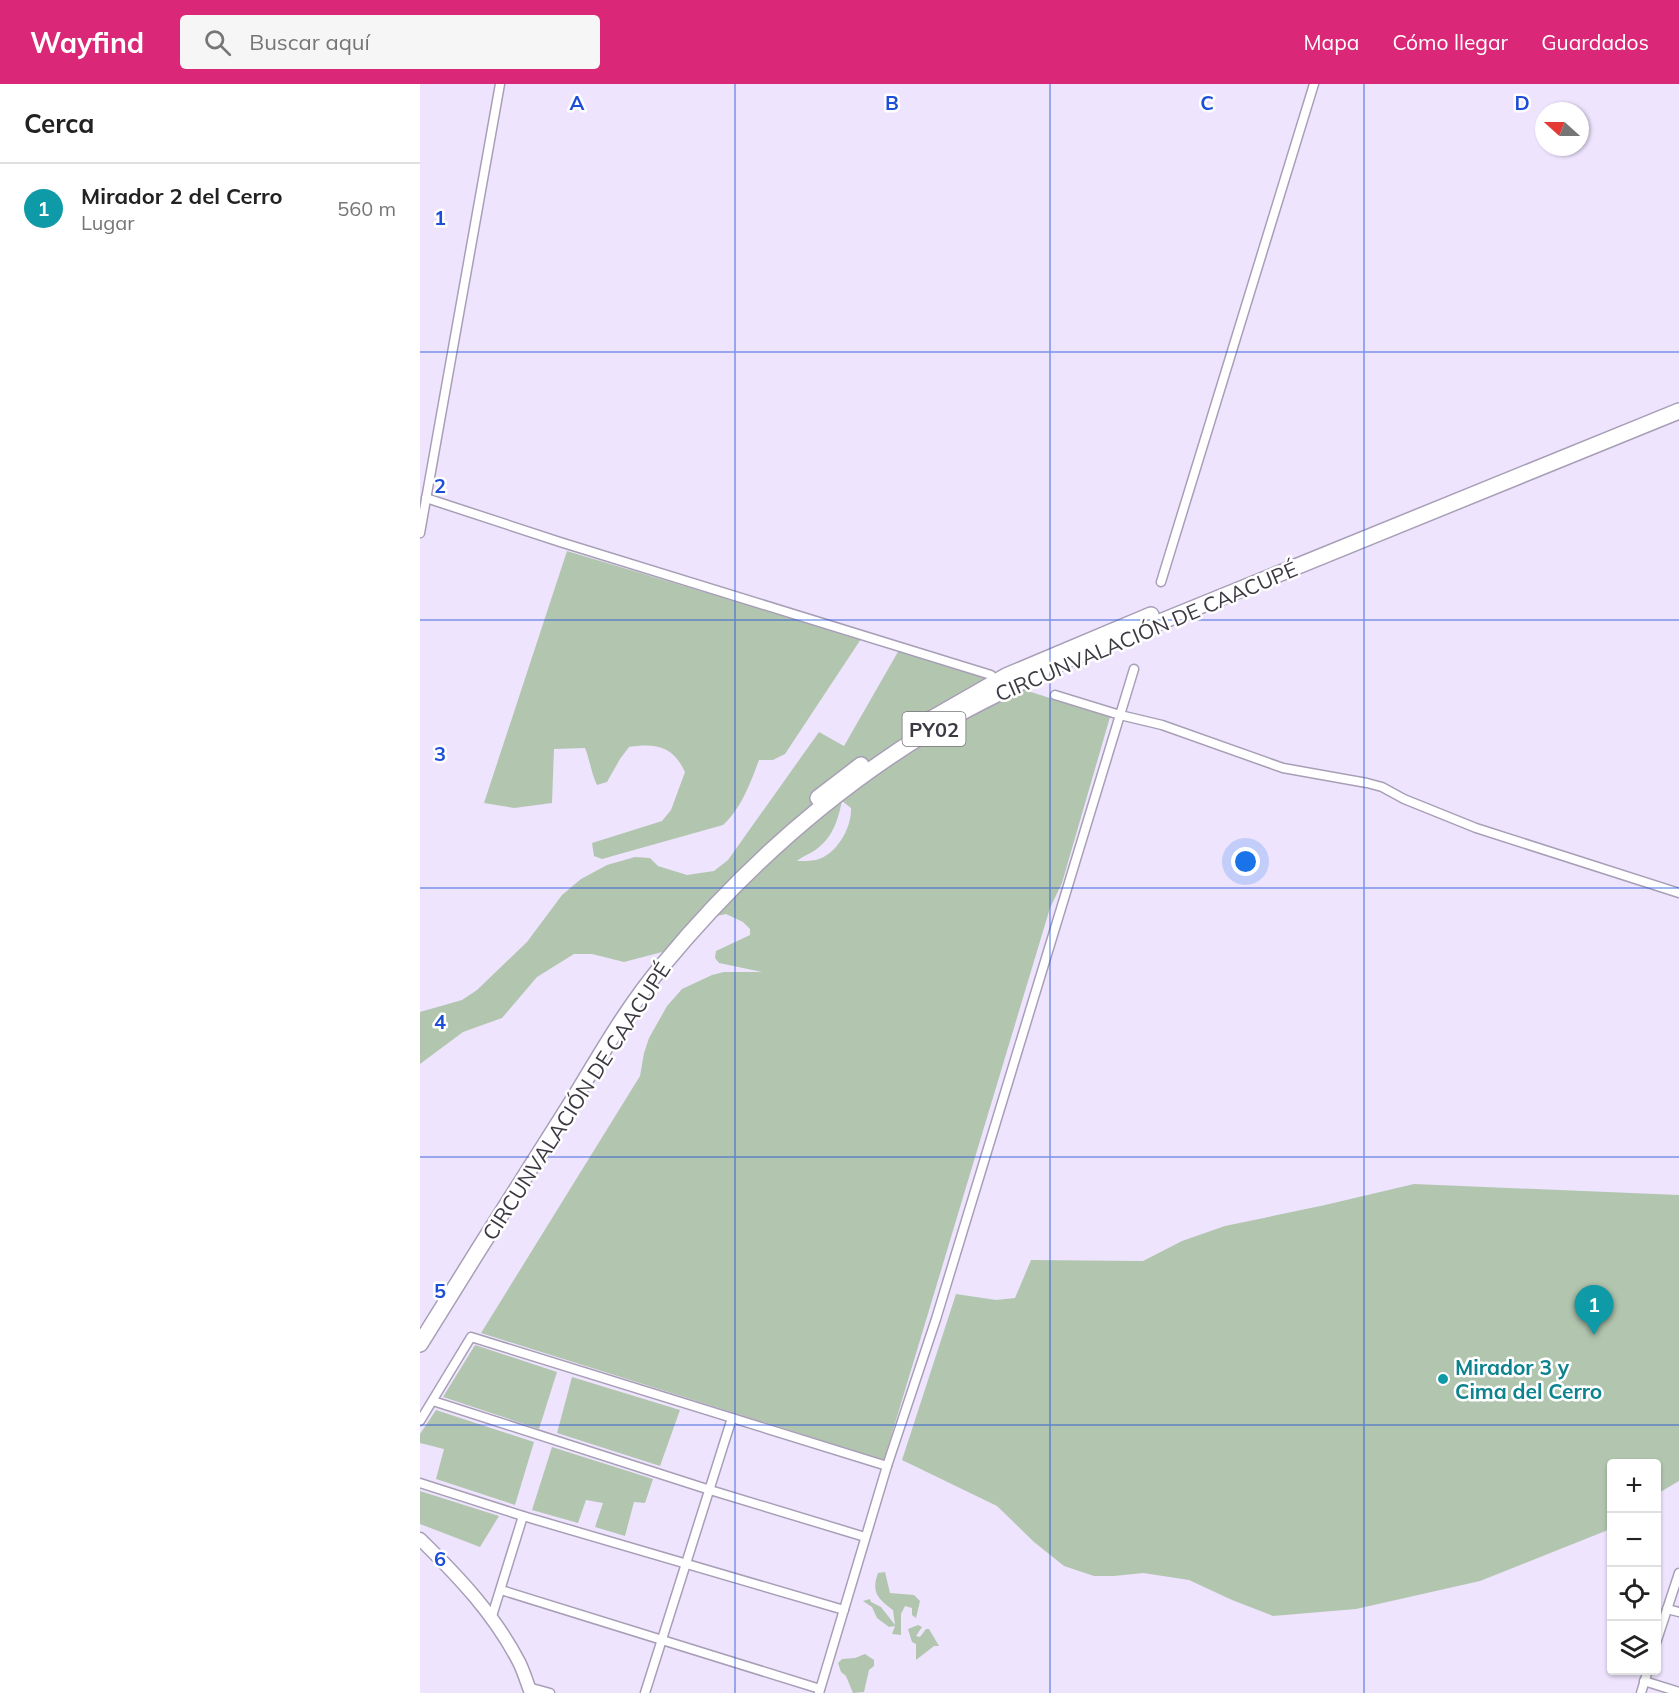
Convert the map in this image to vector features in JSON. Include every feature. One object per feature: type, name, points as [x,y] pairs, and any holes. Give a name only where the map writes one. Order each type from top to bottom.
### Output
[{"type":"highway","name":"CIRCUNVALACIÓN DE CAACUPÉ","points":[[420,1324],[644,974],[672,939],[753,855],[839,781],[920,725],[1024,668],[1679,402]]},
{"type":"highway","name":"CIRCUNVALACIÓN DE CAACUPÉ","points":[[420,1344],[611,1039],[661,967],[736,884],[765,857],[837,796],[885,760],[932,729],[981,702],[1069,659],[1679,411]]},
{"type":"street","points":[[420,533],[500,84]]},
{"type":"street","points":[[1161,582],[1314,84]]},
{"type":"street","points":[[426,498],[991,675]]},
{"type":"street","points":[[501,1590],[820,1691],[865,1537],[936,1318],[1134,669]]},
{"type":"street","points":[[1055,695],[1162,725],[1282,768],[1375,785],[1476,828],[1679,893]]},
{"type":"street","points":[[420,1421],[471,1337],[887,1466]]},
{"type":"street","points":[[433,1401],[865,1537]]},
{"type":"street","points":[[645,1693],[732,1418]]},
{"type":"street","points":[[420,1483],[844,1610]]},
{"type":"street","points":[[492,1616],[524,1516]]},
{"type":"street","points":[[420,1539],[460,1578],[492,1616],[521,1665],[530,1690],[550,1693]]},
{"type":"street","points":[[1661,1628],[1679,1573]]},
{"type":"street","points":[[1667,1609],[1679,1612]]},
{"type":"street","points":[[1641,1693],[1646,1675]]},
{"type":"street","points":[[1644,1681],[1679,1692]]},
{"type":"green space","points":[[567,551],[861,639],[785,754],[773,760],[759,760],[740,803],[723,825],[602,859],[594,856],[592,843],[662,821],[671,810],[685,772],[675,757],[663,748],[655,746],[629,747],[607,782],[597,785],[585,748],[554,749],[552,803],[514,808],[484,803]]},
{"type":"green space","points":[[899,650],[1110,717],[1062,883],[1050,908],[884,1460],[481,1333],[640,1076],[649,1038],[667,1006],[682,989],[712,975],[724,972],[762,972],[719,963],[715,958],[716,951],[750,935],[750,929],[743,922],[726,914],[699,920],[666,951],[624,962],[592,954],[574,954],[537,977],[502,1018],[463,1032],[420,1064],[420,1012],[462,1000],[477,990],[527,942],[562,895],[581,879],[607,865],[635,857],[650,858],[658,866],[687,875],[714,871],[728,860],[819,732],[844,746]],"holes":[[[842,801],[851,808],[849,823],[837,846],[824,857],[797,861],[818,848],[828,838],[837,820]]]},
{"type":"green space","points":[[1414,1184],[1679,1195],[1679,1481],[1661,1492],[1661,1459],[1607,1459],[1607,1530],[1480,1581],[1356,1609],[1273,1616],[1189,1580],[1143,1573],[1094,1576],[1064,1566],[1034,1542],[997,1506],[902,1460],[956,1294],[996,1300],[1015,1298],[1031,1260],[1143,1261],[1182,1241],[1225,1226]]},
{"type":"green space","points":[[475,1345],[557,1372],[539,1429],[443,1397]]},
{"type":"green space","points":[[572,1377],[680,1410],[660,1466],[557,1433]]},
{"type":"green space","points":[[436,1410],[534,1442],[515,1505],[436,1479],[444,1449],[420,1443],[420,1434]]},
{"type":"green space","points":[[552,1447],[653,1479],[645,1503],[634,1502],[625,1536],[595,1527],[603,1503],[586,1500],[578,1523],[532,1510]]},
{"type":"green space","points":[[420,1491],[499,1516],[480,1547],[420,1524]]},
{"type":"green space","points":[[885,1572],[890,1593],[914,1595],[920,1601],[916,1618],[912,1615],[912,1608],[905,1606],[901,1614],[901,1635],[892,1634],[895,1626],[889,1627],[877,1618],[872,1607],[863,1601],[870,1599],[871,1602],[881,1607],[895,1625],[893,1610],[877,1595],[875,1585],[878,1573]]},
{"type":"green space","points":[[918,1625],[922,1627],[916,1636],[920,1637],[926,1629],[929,1629],[939,1646],[934,1646],[916,1660],[916,1644],[912,1642],[908,1629]]},
{"type":"green space","points":[[865,1654],[874,1660],[874,1666],[869,1670],[864,1692],[853,1693],[838,1663],[842,1659]]},
{"type":"place","name":"Mirador 2 del Cerro","points":[[1594,1335]]},
{"type":"place","name":"Mirador 3 y Cima del Cerro","points":[[1443,1379]]}]
